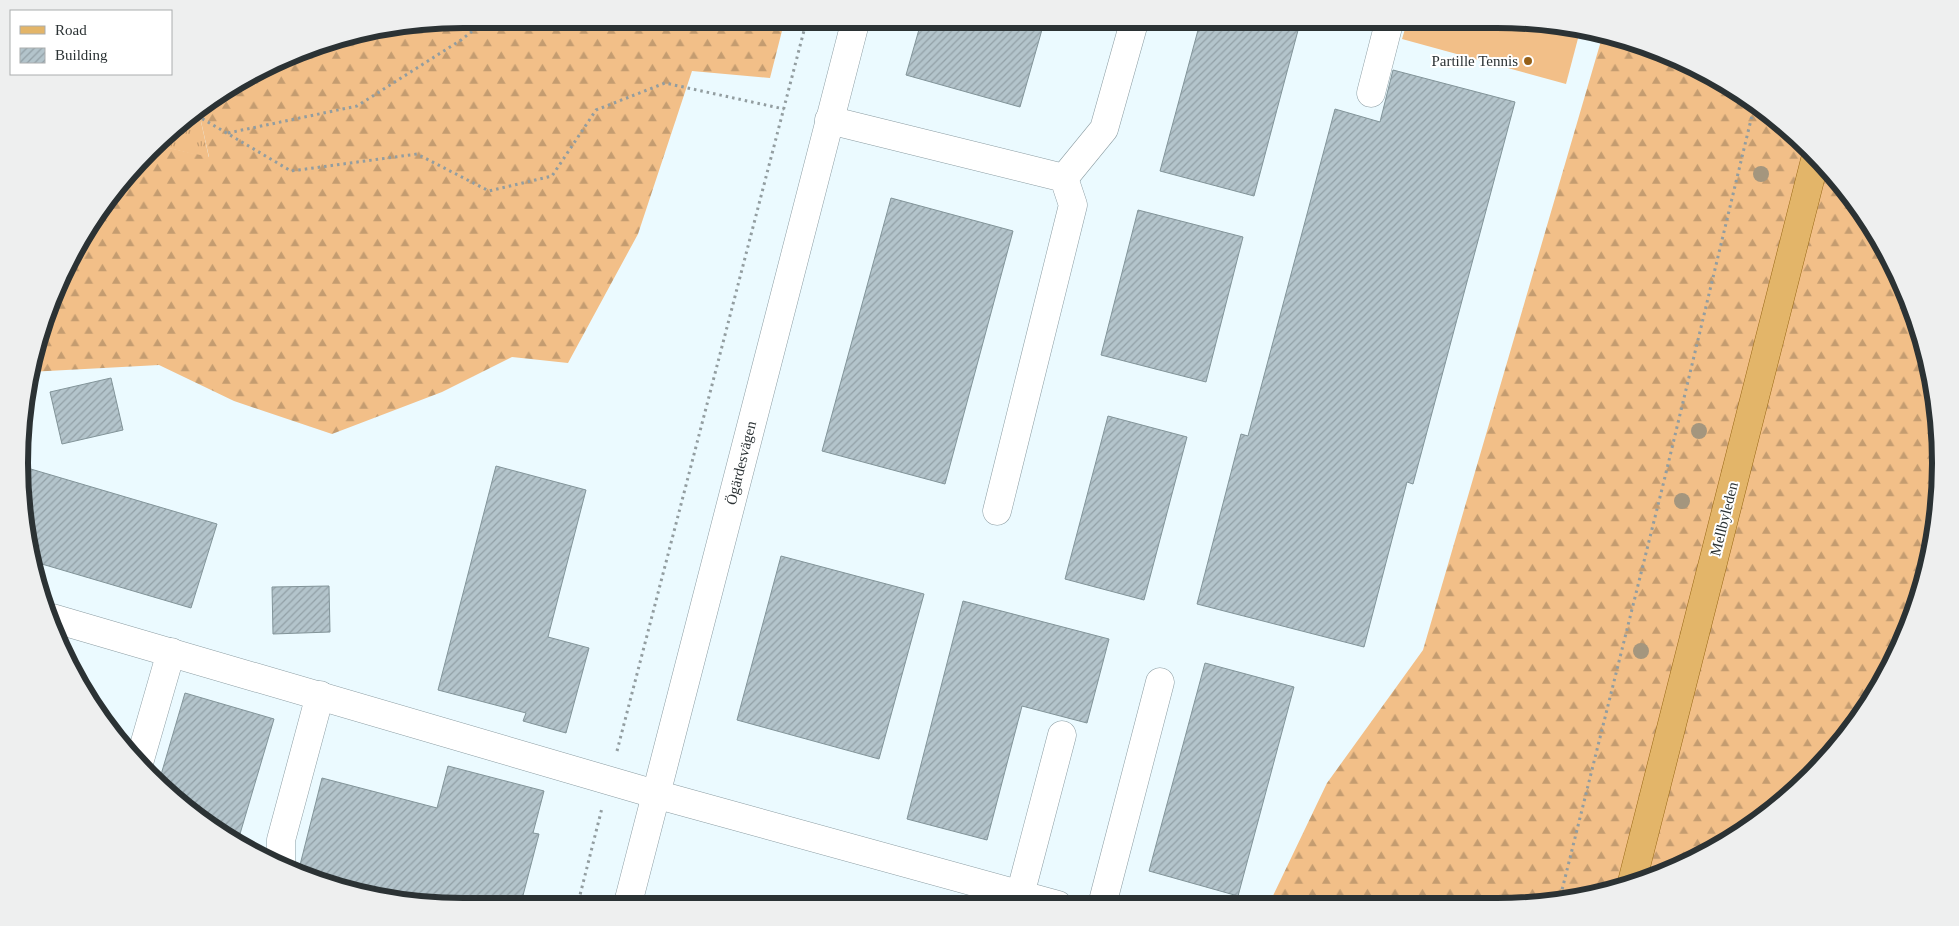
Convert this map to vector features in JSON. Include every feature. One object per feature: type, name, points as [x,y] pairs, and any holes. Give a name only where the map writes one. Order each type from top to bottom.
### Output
[{"type":"main road","name":"Mellbyleden","points":[[1634,876],[1814,166]]},
{"type":"street","name":"Ögärdesvägen","points":[[629,898],[854,28]]},
{"type":"street","points":[[1064,178],[1104,129],[1132,28]]},
{"type":"street","points":[[1371,93],[1388,28]]},
{"type":"street","points":[[829,120],[1064,178]]},
{"type":"street","points":[[997,510],[1073,205],[1064,178]]},
{"type":"street","points":[[57,619],[610,779],[1004,896],[1062,735]]},
{"type":"street","points":[[141,756],[171,652]]},
{"type":"street","points":[[1104,898],[1160,682]]},
{"type":"street","points":[[281,859],[281,840],[320,695]]},
{"type":"path","points":[[228,133],[357,106],[461,40],[476,28]]},
{"type":"path","points":[[579,898],[805,28]]},
{"type":"path","points":[[199,116],[291,171],[416,154],[489,191],[552,176],[596,110],[665,83],[784,109]]},
{"type":"path","points":[[1561,894],[1664,481],[1753,111]]},
{"type":"green space","points":[[435,28],[783,28],[770,78],[692,71],[638,234],[568,363],[512,357],[442,392],[332,434],[234,401],[159,365],[37,372],[51,323],[72,270],[117,198],[164,147],[209,157],[200,116],[270,72],[350,42],[406,31]]},
{"type":"green space","name":"Partille Tennis","points":[[1405,28],[1524,28],[1579,36],[1566,84],[1402,39]]},
{"type":"green space","points":[[1601,40],[1636,51],[1689,72],[1761,117],[1804,155],[1823,176],[1842,198],[1873,245],[1887,270],[1908,323],[1917,350],[1928,406],[1932,463],[1931,491],[1928,520],[1917,576],[1887,656],[1842,728],[1804,771],[1761,809],[1738,825],[1689,854],[1663,865],[1609,884],[1553,895],[1524,898],[1272,898],[1327,783],[1423,650]]},
{"type":"green space","points":[[200,116],[209,158],[164,147]]},
{"type":"building","points":[[919,28],[1042,28],[1020,107],[906,75]]},
{"type":"building","points":[[1199,28],[1299,28],[1254,196],[1160,171]]},
{"type":"building","points":[[1393,70],[1515,102],[1413,484],[1407,482],[1364,647],[1197,604],[1241,434],[1248,436],[1335,109],[1380,122]]},
{"type":"building","points":[[891,198],[1013,231],[945,484],[822,451]]},
{"type":"building","points":[[1138,210],[1243,237],[1206,382],[1101,355]]},
{"type":"building","points":[[111,378],[123,430],[62,444],[50,392]]},
{"type":"building","points":[[1108,416],[1187,437],[1144,600],[1065,579]]},
{"type":"building","points":[[496,466],[586,490],[548,637],[589,648],[566,733],[523,721],[526,713],[438,690]]},
{"type":"building","points":[[28,468],[217,524],[191,608],[39,563],[31,520]]},
{"type":"building","points":[[781,556],[924,594],[879,759],[737,720]]},
{"type":"building","points":[[329,586],[330,632],[273,634],[272,587]]},
{"type":"building","points":[[963,601],[1109,639],[1087,723],[1022,706],[987,840],[907,819]]},
{"type":"building","points":[[1205,663],[1294,687],[1238,896],[1149,871]]},
{"type":"building","points":[[185,693],[274,719],[239,836],[198,809],[161,776]]},
{"type":"building","points":[[448,766],[544,791],[533,833],[539,834],[522,898],[435,898],[406,895],[327,876],[300,866],[322,778],[437,808]]},
{"type":"place","name":"Partille Tennis","points":[[1528,61]]}]
